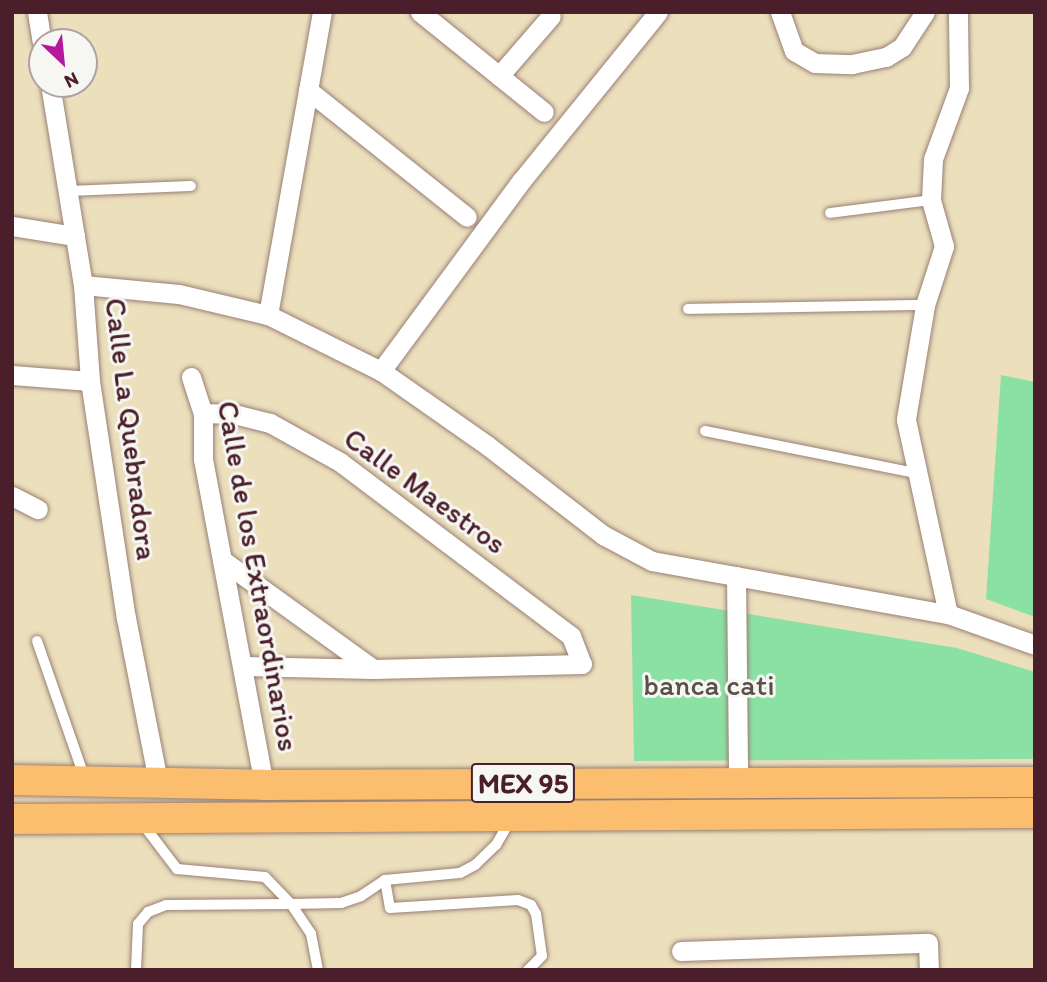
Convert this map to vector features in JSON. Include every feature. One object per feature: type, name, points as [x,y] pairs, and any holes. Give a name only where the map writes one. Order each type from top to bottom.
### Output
[{"type":"main road","name":"MEX 95","points":[[12,780],[264,785],[1035,782]]},
{"type":"main road","name":"MEX 95","points":[[12,819],[512,819],[1035,813]]},
{"type":"street","points":[[268,315],[322,12]]},
{"type":"street","points":[[420,12],[544,111]]},
{"type":"street","points":[[381,371],[522,180],[658,12]]},
{"type":"street","points":[[780,12],[793,51],[815,63],[852,64],[886,57],[902,47],[925,12]]},
{"type":"street","points":[[948,614],[915,473],[906,419],[925,305],[944,246],[931,200],[933,159],[959,88],[958,12]]},
{"type":"street","points":[[499,76],[551,16]]},
{"type":"street","points":[[308,90],[467,217]]},
{"type":"street","name":"Calle La Quebradora","points":[[52,98],[83,285],[90,381],[126,618],[158,781]]},
{"type":"street","points":[[12,226],[75,236]]},
{"type":"street","points":[[83,285],[179,294],[268,315],[381,371],[603,535],[652,561],[948,614],[1035,645]]},
{"type":"street","points":[[12,375],[90,381]]},
{"type":"street","name":"Calle de los Extraordinarios","points":[[191,377],[203,413],[203,459],[244,666],[264,785]]},
{"type":"street","name":"Calle Maestros","points":[[203,413],[234,414],[270,423],[340,462],[571,636],[582,664],[373,669]]},
{"type":"street","points":[[12,496],[38,509]]},
{"type":"street","points":[[222,560],[373,669]]},
{"type":"street","points":[[736,576],[738,782]]},
{"type":"street","points":[[244,666],[373,669]]},
{"type":"street","points":[[681,951],[928,943],[929,970]]},
{"type":"lane","points":[[68,191],[191,186]]},
{"type":"lane","points":[[830,213],[931,200]]},
{"type":"lane","points":[[688,309],[925,305]]},
{"type":"lane","points":[[705,431],[915,473]]},
{"type":"lane","points":[[37,641],[86,781]]},
{"type":"lane","points":[[136,970],[138,925],[148,912],[166,905],[341,903],[361,896],[385,880],[460,873],[475,865],[496,845],[512,819]]},
{"type":"lane","points":[[139,820],[177,869],[265,877],[291,904],[311,934],[318,970]]},
{"type":"lane","points":[[385,880],[390,908],[518,900],[531,905],[536,914],[542,956],[528,970]]},
{"type":"green space","points":[[1001,375],[1035,382],[1035,617],[986,599]]},
{"type":"green space","name":"banca cati","points":[[631,595],[957,648],[1035,672],[1035,759],[634,761]]}]
